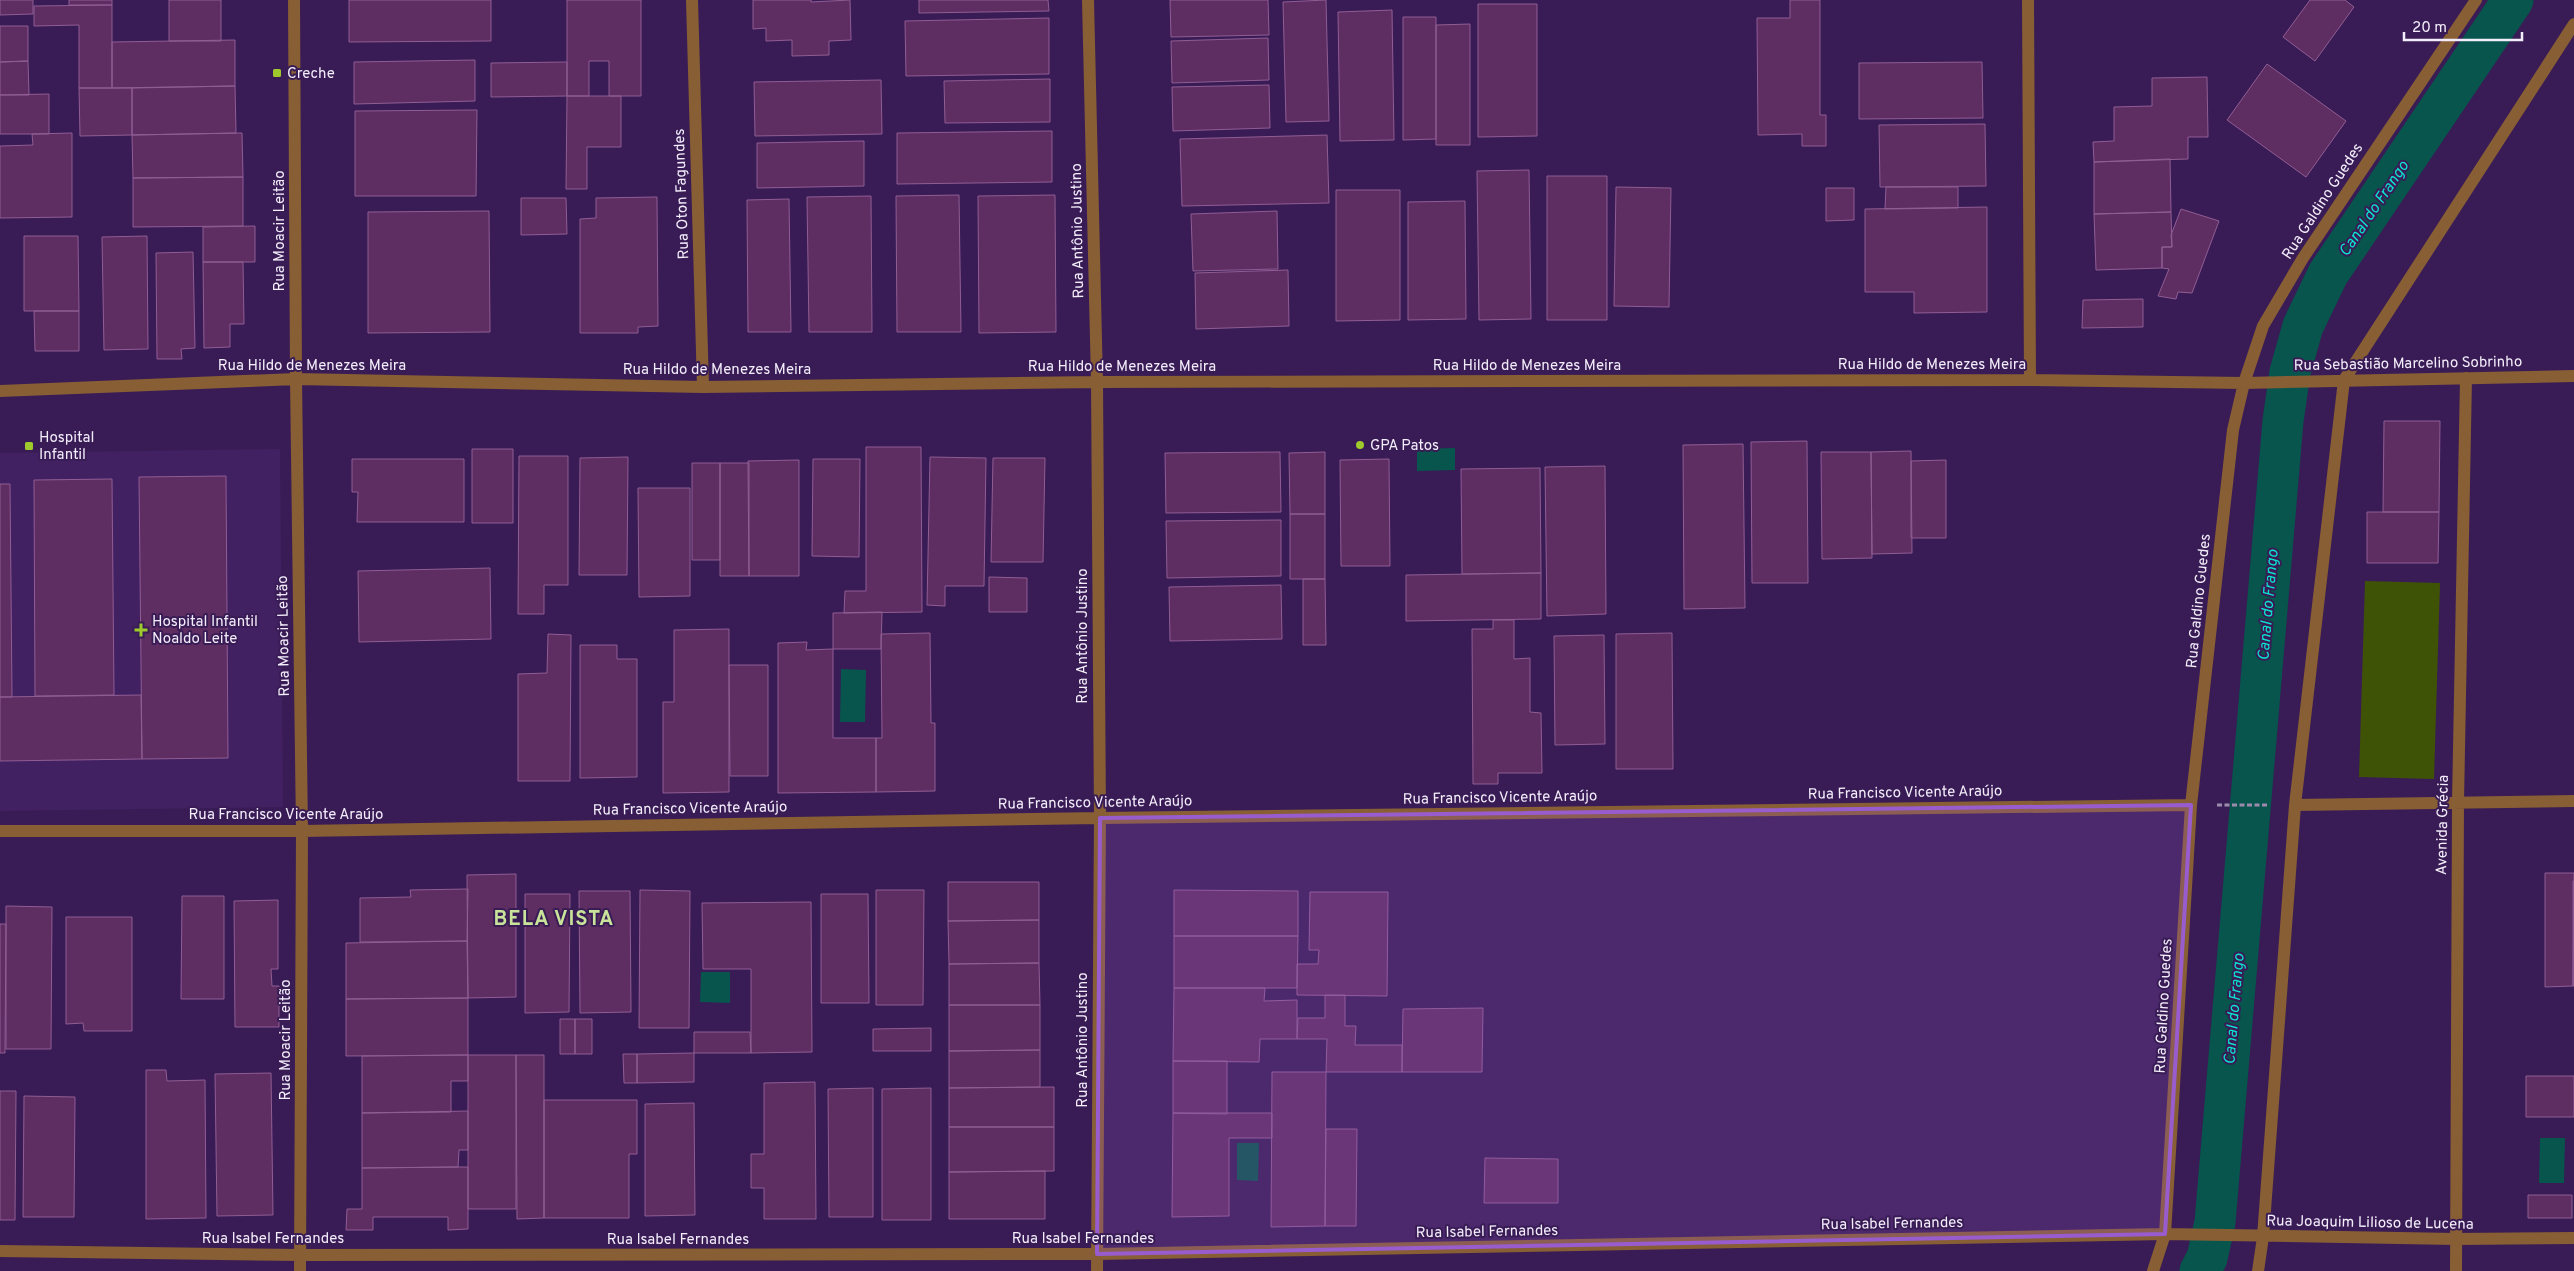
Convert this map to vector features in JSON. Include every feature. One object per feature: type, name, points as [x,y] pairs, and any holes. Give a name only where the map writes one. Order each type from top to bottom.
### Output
[{"type":"street","name":"Rua Moacir Leitão","points":[[294,0],[296,379],[302,831],[300,1271]]},
{"type":"street","name":"Rua Oton Fagundes","points":[[692,0],[703,387]]},
{"type":"street","name":"Rua Antônio Justino","points":[[1088,0],[1097,382],[1100,818],[1097,1271]]},
{"type":"street","points":[[2028,0],[2030,380]]},
{"type":"street","name":"Rua Galdino Guedes","points":[[2153,1271],[2165,1234],[2191,805],[2233,430],[2244,383],[2264,326],[2303,258],[2476,0]]},
{"type":"street","points":[[2258,1271],[2263,1237],[2295,805],[2344,380],[2574,24]]},
{"type":"street","name":"Rua Sebastião Marcelino Sobrinho","points":[[2244,383],[2574,376]]},
{"type":"street","name":"Avenida Grécia","points":[[2456,1271],[2458,802],[2466,378]]},
{"type":"street","name":"Rua Hildo de Menezes Meira","points":[[0,391],[296,379],[703,387],[1097,382],[2030,380],[2244,383]]},
{"type":"street","points":[[2295,805],[2574,801]]},
{"type":"street","name":"Rua Francisco Vicente Araújo","points":[[0,831],[302,831],[1100,818],[2191,805]]},
{"type":"street","name":"Rua Joaquim Lilioso de Lucena","points":[[2165,1234],[2455,1239],[2574,1238]]},
{"type":"street","name":"Rua Isabel Fernandes","points":[[0,1251],[300,1255],[1097,1254],[2165,1234]]},
{"type":"path","points":[[2191,805],[2295,805]]},
{"type":"highlighted area","points":[[2191,805],[2165,1234],[1097,1254],[1100,818]]},
{"type":"shaded area","points":[[1455,448],[1455,470],[1417,471],[1417,449]]},
{"type":"shaded area","name":"Hospital Infantil Noaldo Leite","points":[[280,449],[283,807],[0,811],[0,453]]},
{"type":"shaded area","points":[[841,669],[866,670],[865,722],[840,722]]},
{"type":"shaded area","points":[[701,972],[730,972],[730,1003],[700,1002]]},
{"type":"shaded area","points":[[2540,1138],[2565,1138],[2564,1183],[2539,1183]]},
{"type":"shaded area","points":[[1237,1143],[1259,1143],[1258,1181],[1237,1180]]},
{"type":"green space","points":[[2365,581],[2440,583],[2434,779],[2359,777]]},
{"type":"building","points":[[0,0],[33,0],[33,14],[0,15]]},
{"type":"building","points":[[69,0],[112,0],[112,5],[69,5]]},
{"type":"building","points":[[169,0],[221,0],[221,41],[169,41]]},
{"type":"building","points":[[349,0],[491,0],[491,41],[349,42]]},
{"type":"building","points":[[567,0],[641,0],[641,96],[609,96],[609,61],[589,61],[589,96],[567,96]]},
{"type":"building","points":[[753,0],[811,0],[811,2],[850,0],[851,40],[829,41],[829,55],[792,56],[792,40],[766,41],[766,28],[753,29]]},
{"type":"building","points":[[919,0],[1048,0],[1049,11],[919,13]]},
{"type":"building","points":[[1170,0],[1268,0],[1269,35],[1171,37]]},
{"type":"building","points":[[1326,0],[1329,121],[1286,122],[1283,2]]},
{"type":"building","points":[[1790,0],[1820,0],[1820,115],[1826,115],[1826,146],[1802,146],[1802,134],[1758,135],[1757,18],[1790,18]]},
{"type":"building","points":[[2310,0],[2345,0],[2354,7],[2315,61],[2283,37]]},
{"type":"building","points":[[1478,4],[1537,4],[1537,136],[1478,137]]},
{"type":"building","points":[[112,5],[112,88],[79,88],[79,25],[34,26],[34,6]]},
{"type":"building","points":[[1392,10],[1394,140],[1340,141],[1338,12]]},
{"type":"building","points":[[1403,17],[1436,17],[1436,139],[1403,140]]},
{"type":"building","points":[[1049,18],[1049,74],[906,76],[905,21]]},
{"type":"building","points":[[1470,24],[1470,145],[1436,145],[1436,25]]},
{"type":"building","points":[[0,26],[28,26],[28,61],[0,62]]},
{"type":"building","points":[[1268,38],[1269,80],[1172,83],[1171,41]]},
{"type":"building","points":[[235,40],[235,86],[112,88],[112,42]]},
{"type":"building","points":[[475,60],[475,101],[354,104],[354,62]]},
{"type":"building","points":[[28,61],[29,95],[0,95],[0,62]]},
{"type":"building","points":[[567,62],[567,96],[491,97],[491,63]]},
{"type":"building","points":[[1982,62],[1983,118],[1859,119],[1859,63]]},
{"type":"building","points":[[2267,64],[2346,121],[2306,177],[2227,120]]},
{"type":"building","points":[[2207,77],[2208,137],[2188,137],[2188,159],[2094,162],[2093,142],[2114,141],[2114,107],[2152,106],[2152,78]]},
{"type":"building","points":[[1050,79],[1050,122],[945,123],[944,81]]},
{"type":"building","points":[[881,80],[882,134],[755,136],[754,82]]},
{"type":"building","points":[[1269,85],[1270,128],[1173,131],[1172,87]]},
{"type":"building","points":[[235,86],[236,133],[132,135],[132,88]]},
{"type":"building","points":[[79,88],[132,88],[132,135],[80,136]]},
{"type":"building","points":[[49,94],[49,134],[0,134],[0,95]]},
{"type":"building","points":[[567,96],[621,96],[621,147],[587,147],[587,189],[566,189]]},
{"type":"building","points":[[477,110],[476,196],[355,196],[355,111]]},
{"type":"building","points":[[1985,124],[1986,186],[1880,187],[1879,125]]},
{"type":"building","points":[[1052,131],[1052,182],[897,184],[897,133]]},
{"type":"building","points":[[72,133],[72,217],[0,218],[0,146],[33,145],[32,134]]},
{"type":"building","points":[[242,133],[243,177],[133,178],[132,135]]},
{"type":"building","points":[[1327,135],[1329,203],[1182,206],[1180,139]]},
{"type":"building","points":[[864,141],[864,186],[757,188],[757,143]]},
{"type":"building","points":[[2170,159],[2171,212],[2094,214],[2094,162]]},
{"type":"building","points":[[1529,170],[1531,319],[1479,320],[1477,171]]},
{"type":"building","points":[[1547,176],[1607,176],[1607,320],[1547,320]]},
{"type":"building","points":[[243,177],[243,226],[133,227],[133,178]]},
{"type":"building","points":[[1616,187],[1671,188],[1669,307],[1614,306]]},
{"type":"building","points":[[1886,187],[1958,187],[1958,208],[1885,209]]},
{"type":"building","points":[[1826,188],[1854,188],[1854,220],[1826,221]]},
{"type":"building","points":[[1336,190],[1400,190],[1400,320],[1336,321]]},
{"type":"building","points":[[959,195],[961,332],[897,332],[896,196]]},
{"type":"building","points":[[1055,195],[1056,332],[979,333],[978,196]]},
{"type":"building","points":[[871,196],[872,332],[809,332],[807,197]]},
{"type":"building","points":[[657,197],[658,326],[638,327],[638,333],[580,333],[580,219],[596,218],[596,198]]},
{"type":"building","points":[[521,198],[566,198],[567,234],[521,235]]},
{"type":"building","points":[[789,199],[791,332],[748,332],[747,200]]},
{"type":"building","points":[[1465,201],[1466,319],[1408,320],[1408,202]]},
{"type":"building","points":[[1987,207],[1987,312],[1914,313],[1914,292],[1865,292],[1865,209]]},
{"type":"building","points":[[2181,209],[2219,221],[2192,293],[2178,292],[2176,299],[2158,296],[2169,269],[2162,268],[2162,247],[2172,247],[2171,235]]},
{"type":"building","points":[[489,211],[490,332],[368,333],[368,212]]},
{"type":"building","points":[[1277,211],[1278,269],[1193,271],[1191,214]]},
{"type":"building","points":[[2171,212],[2172,247],[2162,247],[2162,268],[2096,270],[2094,214]]},
{"type":"building","points":[[255,226],[255,262],[203,262],[203,227]]},
{"type":"building","points":[[24,236],[78,236],[79,311],[24,311]]},
{"type":"building","points":[[147,236],[148,349],[104,350],[102,237]]},
{"type":"building","points":[[193,252],[195,348],[181,349],[182,359],[157,359],[156,253]]},
{"type":"building","points":[[203,262],[243,262],[244,324],[230,324],[230,347],[204,348]]},
{"type":"building","points":[[1288,270],[1289,326],[1196,329],[1195,273]]},
{"type":"building","points":[[2143,299],[2143,327],[2082,328],[2083,300]]},
{"type":"building","points":[[34,311],[79,311],[79,351],[35,351]]},
{"type":"building","points":[[2384,421],[2440,421],[2439,512],[2383,512]]},
{"type":"building","points":[[1807,441],[1808,583],[1752,583],[1751,442]]},
{"type":"building","points":[[1743,444],[1745,608],[1684,609],[1683,445]]},
{"type":"building","points":[[866,447],[921,447],[922,612],[844,613],[845,591],[866,591]]},
{"type":"building","points":[[472,449],[513,449],[513,523],[472,523]]},
{"type":"building","points":[[1911,451],[1912,553],[1872,554],[1871,452]]},
{"type":"building","points":[[1280,452],[1281,512],[1166,513],[1165,453]]},
{"type":"building","points":[[1325,452],[1325,514],[1290,514],[1289,453]]},
{"type":"building","points":[[1821,452],[1871,452],[1872,558],[1822,559]]},
{"type":"building","points":[[519,456],[568,456],[568,585],[544,585],[544,614],[518,614]]},
{"type":"building","points":[[628,457],[627,575],[579,575],[580,458]]},
{"type":"building","points":[[930,457],[986,458],[984,586],[945,586],[945,606],[927,605]]},
{"type":"building","points":[[993,458],[1045,458],[1043,562],[991,562]]},
{"type":"building","points":[[352,459],[464,459],[464,522],[357,522],[358,492],[352,492]]},
{"type":"building","points":[[813,459],[860,459],[859,557],[812,556]]},
{"type":"building","points":[[1389,459],[1390,566],[1341,566],[1340,460]]},
{"type":"building","points":[[799,460],[799,576],[749,576],[748,461]]},
{"type":"building","points":[[1946,460],[1946,538],[1911,538],[1911,461]]},
{"type":"building","points":[[692,463],[720,463],[720,560],[692,560]]},
{"type":"building","points":[[720,463],[749,463],[749,576],[720,576]]},
{"type":"building","points":[[1605,466],[1606,614],[1547,616],[1545,467]]},
{"type":"building","points":[[1540,468],[1541,573],[1462,574],[1461,469]]},
{"type":"building","points":[[226,476],[228,758],[142,759],[139,477]]},
{"type":"building","points":[[112,479],[114,695],[35,696],[34,480]]},
{"type":"building","points":[[0,484],[10,484],[12,697],[0,697]]},
{"type":"building","points":[[638,488],[690,488],[690,596],[639,597]]},
{"type":"building","points":[[2367,512],[2439,512],[2438,563],[2367,563]]},
{"type":"building","points":[[1290,514],[1325,514],[1325,579],[1290,579]]},
{"type":"building","points":[[1281,520],[1281,576],[1167,578],[1166,521]]},
{"type":"building","points":[[490,568],[491,639],[359,642],[358,571]]},
{"type":"building","points":[[1541,573],[1541,619],[1406,621],[1406,575]]},
{"type":"building","points":[[989,577],[1027,578],[1027,612],[989,612]]},
{"type":"building","points":[[1303,579],[1325,579],[1326,645],[1303,645]]},
{"type":"building","points":[[1281,585],[1282,639],[1170,641],[1169,587]]},
{"type":"building","points":[[882,612],[881,649],[833,649],[833,613]]},
{"type":"building","points":[[1493,620],[1514,620],[1514,659],[1530,658],[1530,712],[1541,713],[1542,773],[1498,773],[1498,784],[1473,784],[1472,629],[1493,629]]},
{"type":"building","points":[[729,629],[729,792],[663,793],[663,702],[674,702],[674,630]]},
{"type":"building","points":[[930,633],[931,723],[935,723],[935,791],[876,792],[876,738],[882,738],[881,634]]},
{"type":"building","points":[[1672,633],[1673,769],[1616,769],[1616,634]]},
{"type":"building","points":[[548,634],[571,635],[570,781],[518,781],[518,674],[547,673]]},
{"type":"building","points":[[1604,635],[1605,744],[1555,745],[1554,636]]},
{"type":"building","points":[[807,642],[806,650],[833,649],[833,738],[876,738],[876,792],[778,793],[778,643]]},
{"type":"building","points":[[580,645],[617,645],[617,659],[637,659],[637,777],[580,778]]},
{"type":"building","points":[[729,665],[768,665],[768,776],[730,776]]},
{"type":"building","points":[[141,695],[142,759],[0,761],[0,697]]},
{"type":"building","points":[[2545,873],[2574,873],[2573,986],[2545,987]]},
{"type":"building","points":[[516,874],[516,997],[468,998],[467,875]]},
{"type":"building","points":[[2574,881],[2574,986],[2573,986]]},
{"type":"building","points":[[948,882],[1039,882],[1039,920],[948,921]]},
{"type":"building","points":[[468,889],[467,941],[360,942],[360,898],[411,897],[410,890]]},
{"type":"building","points":[[640,890],[690,891],[689,1028],[639,1028]]},
{"type":"building","points":[[876,890],[924,890],[923,1005],[876,1005]]},
{"type":"building","points":[[1174,890],[1298,891],[1298,936],[1174,936]]},
{"type":"building","points":[[579,891],[630,891],[631,1012],[580,1013]]},
{"type":"building","points":[[1310,892],[1388,892],[1387,996],[1297,995],[1297,964],[1318,964],[1319,950],[1309,950]]},
{"type":"building","points":[[525,894],[570,894],[569,1012],[525,1013]]},
{"type":"building","points":[[821,894],[868,894],[869,1003],[821,1003]]},
{"type":"building","points":[[182,896],[224,896],[224,999],[181,999]]},
{"type":"building","points":[[278,900],[278,969],[271,969],[272,986],[279,986],[279,1027],[235,1027],[234,901]]},
{"type":"building","points":[[811,902],[812,1052],[751,1053],[751,969],[703,969],[702,903]]},
{"type":"building","points":[[6,906],[52,907],[51,1049],[6,1049]]},
{"type":"building","points":[[66,917],[132,917],[132,1031],[84,1031],[83,1023],[66,1024]]},
{"type":"building","points":[[1039,920],[1039,963],[949,964],[948,921]]},
{"type":"building","points":[[0,924],[6,924],[5,1053],[0,1053]]},
{"type":"building","points":[[1174,936],[1298,936],[1297,988],[1174,988]]},
{"type":"building","points":[[467,941],[468,998],[346,999],[346,943]]},
{"type":"building","points":[[1039,963],[1040,1005],[949,1005],[949,964]]},
{"type":"building","points":[[1174,988],[1265,988],[1264,1001],[1297,1000],[1297,1039],[1260,1039],[1259,1062],[1173,1061]]},
{"type":"building","points":[[1325,995],[1345,995],[1345,1026],[1356,1026],[1355,1045],[1402,1045],[1402,1072],[1326,1072],[1327,1039],[1297,1039],[1298,1018],[1325,1018]]},
{"type":"building","points":[[468,998],[468,1055],[346,1056],[346,999]]},
{"type":"building","points":[[949,1005],[1040,1005],[1040,1050],[949,1051]]},
{"type":"building","points":[[1483,1008],[1482,1072],[1402,1072],[1403,1009]]},
{"type":"building","points":[[560,1019],[575,1019],[575,1054],[560,1054]]},
{"type":"building","points":[[575,1019],[592,1019],[592,1054],[575,1054]]},
{"type":"building","points":[[931,1028],[931,1051],[873,1051],[873,1029]]},
{"type":"building","points":[[694,1032],[750,1032],[751,1053],[694,1053]]},
{"type":"building","points":[[1040,1050],[1040,1087],[949,1088],[949,1051]]},
{"type":"building","points":[[694,1053],[694,1082],[637,1083],[637,1054]]},
{"type":"building","points":[[623,1054],[637,1054],[637,1083],[624,1083]]},
{"type":"building","points":[[468,1055],[516,1055],[516,1209],[468,1209]]},
{"type":"building","points":[[468,1055],[468,1081],[451,1081],[451,1112],[362,1113],[362,1056]]},
{"type":"building","points":[[516,1055],[544,1055],[544,1218],[517,1219]]},
{"type":"building","points":[[1173,1061],[1227,1061],[1227,1114],[1173,1113]]},
{"type":"building","points":[[146,1070],[166,1070],[167,1081],[205,1080],[206,1218],[146,1219]]},
{"type":"building","points":[[1272,1072],[1326,1072],[1325,1226],[1271,1227]]},
{"type":"building","points":[[271,1073],[273,1215],[217,1216],[215,1074]]},
{"type":"building","points":[[2526,1076],[2574,1076],[2574,1117],[2526,1117]]},
{"type":"building","points":[[815,1082],[816,1219],[764,1219],[764,1188],[751,1188],[751,1154],[764,1154],[764,1083]]},
{"type":"building","points":[[1054,1087],[1054,1127],[949,1127],[949,1088]]},
{"type":"building","points":[[873,1088],[873,1217],[829,1217],[828,1089]]},
{"type":"building","points":[[931,1088],[931,1220],[882,1220],[882,1089]]},
{"type":"building","points":[[0,1091],[16,1091],[15,1220],[0,1220]]},
{"type":"building","points":[[24,1096],[75,1097],[74,1217],[23,1217]]},
{"type":"building","points":[[544,1100],[637,1100],[637,1154],[629,1154],[629,1218],[544,1218]]},
{"type":"building","points":[[694,1103],[695,1215],[645,1216],[645,1104]]},
{"type":"building","points":[[468,1111],[468,1150],[459,1150],[458,1167],[362,1168],[362,1113]]},
{"type":"building","points":[[1173,1113],[1272,1113],[1272,1138],[1229,1138],[1229,1216],[1172,1217]]},
{"type":"building","points":[[949,1127],[1054,1127],[1054,1171],[949,1172]]},
{"type":"building","points":[[1326,1129],[1357,1129],[1356,1226],[1325,1226]]},
{"type":"building","points":[[1485,1158],[1558,1159],[1558,1203],[1484,1203]]},
{"type":"building","points":[[468,1167],[468,1229],[448,1230],[448,1217],[373,1217],[373,1230],[346,1230],[347,1209],[362,1209],[362,1168]]},
{"type":"building","points":[[1045,1171],[1045,1219],[949,1219],[949,1172]]},
{"type":"building","points":[[2528,1195],[2572,1195],[2572,1218],[2528,1218]]},
{"type":"waterway","name":"Canal do Frango","points":[[2200,1271],[2207,1258],[2215,1222],[2283,421],[2290,372],[2303,326],[2328,274],[2513,0]]},
{"type":"place","name":"Creche","points":[[277,73]]},
{"type":"place","name":"GPA Patos","points":[[1360,445]]},
{"type":"place","name":"Hospital Infantil","points":[[29,446]]},
{"type":"place","name":"Hospital Infantil Noaldo Leite","points":[[141,630]]},
{"type":"district","name":"BELA VISTA","points":[[554,918]]}]
